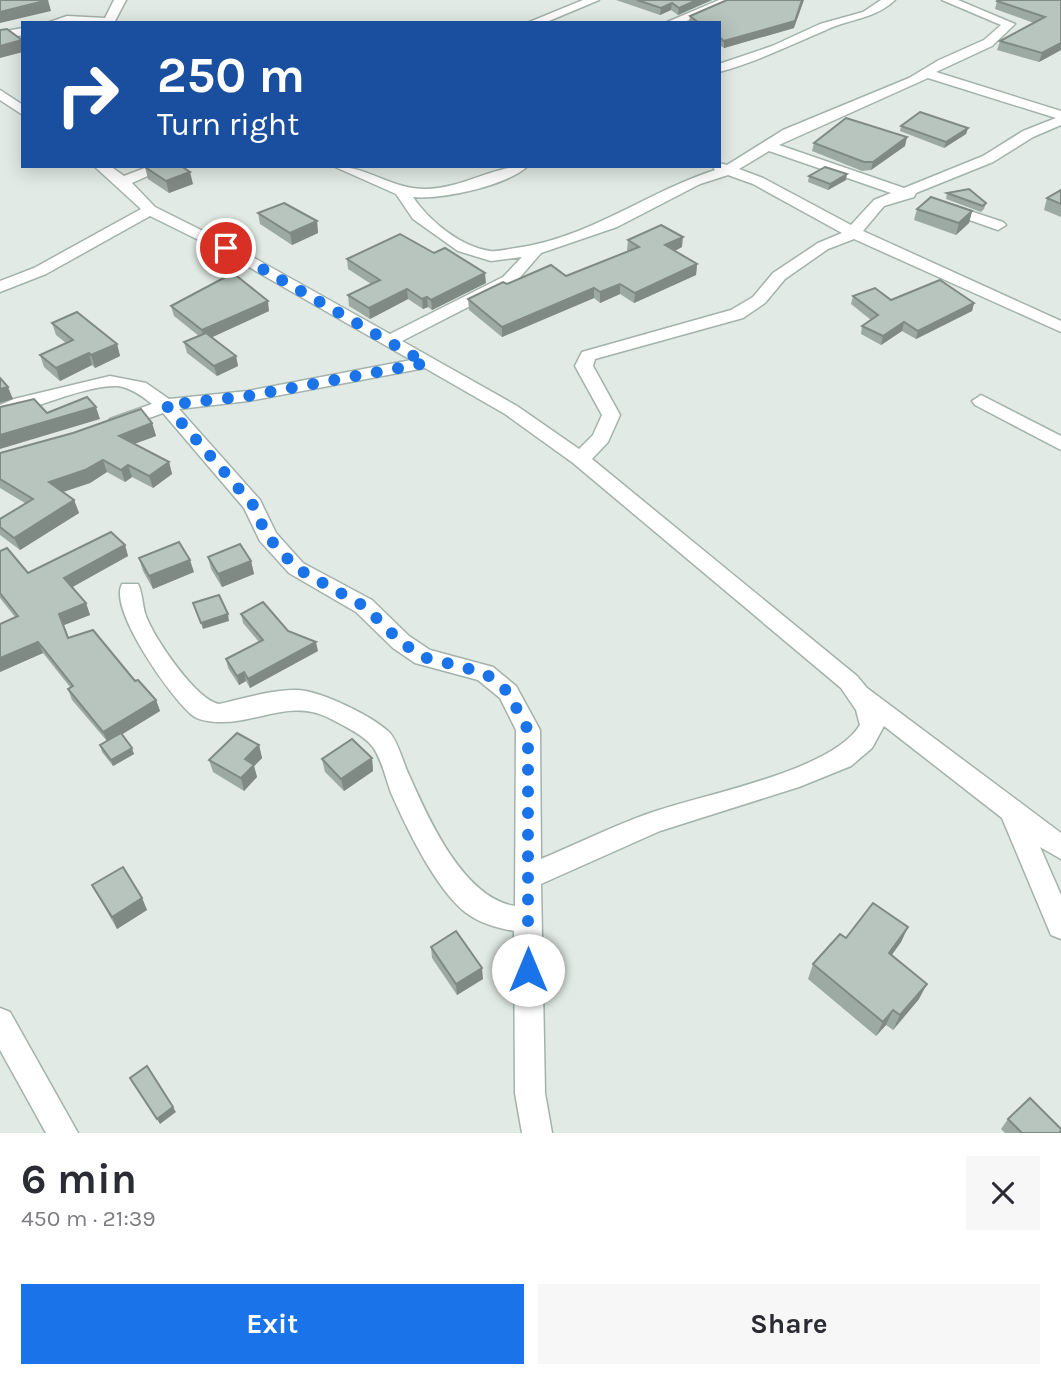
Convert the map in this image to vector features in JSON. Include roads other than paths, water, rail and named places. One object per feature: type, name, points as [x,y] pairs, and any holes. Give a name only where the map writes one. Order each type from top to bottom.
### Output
[{"type":"street","points":[[109,21],[120,0]]},
{"type":"street","points":[[538,21],[593,0]]},
{"type":"street","points":[[676,21],[729,0]]},
{"type":"street","points":[[721,67],[776,49],[824,26],[867,14],[889,0]]},
{"type":"street","points":[[401,191],[418,216],[463,248],[491,256],[536,250],[612,224],[768,146],[788,133],[847,106],[929,74],[943,63],[988,43],[1009,23],[948,0]]},
{"type":"street","points":[[60,21],[94,21]]},
{"type":"street","points":[[0,37],[21,32]]},
{"type":"street","points":[[929,74],[1061,118]]},
{"type":"street","points":[[0,94],[21,110]]},
{"type":"street","points":[[580,459],[601,438],[611,415],[584,366],[587,356],[737,314],[759,300],[779,276],[823,246],[854,233],[863,218],[879,203],[988,159],[1028,134],[1061,118]]},
{"type":"street","points":[[768,146],[998,225]]},
{"type":"street","points":[[104,168],[123,182],[150,210],[226,248],[511,410],[580,459],[849,682],[868,710],[872,726],[863,741],[842,759],[799,777],[653,822],[528,877]]},
{"type":"street","points":[[123,182],[158,168]]},
{"type":"street","points":[[345,168],[401,191],[459,189],[517,168]]},
{"type":"street","points":[[723,168],[758,181],[854,233],[1061,327]]},
{"type":"street","points":[[0,287],[40,271],[150,210]]},
{"type":"street","points":[[389,341],[509,280],[536,250]]},
{"type":"street","points":[[96,430],[166,405],[248,396],[426,363]]},
{"type":"street","points":[[0,412],[20,404],[110,381],[122,381],[140,387],[166,405],[253,505],[267,536],[296,568],[364,606],[401,642],[423,657],[485,673],[508,692],[528,730],[530,1093],[537,1133]]},
{"type":"street","points":[[981,401],[1061,443]]},
{"type":"street","points":[[130,589],[135,616],[147,637],[176,682],[202,710],[219,713],[298,699],[334,710],[381,739],[419,828],[467,895],[474,903],[497,916],[528,921]]},
{"type":"street","points":[[859,694],[1061,848]]},
{"type":"street","points":[[1012,811],[1061,926]]},
{"type":"street","points":[[0,1022],[63,1133]]}]
